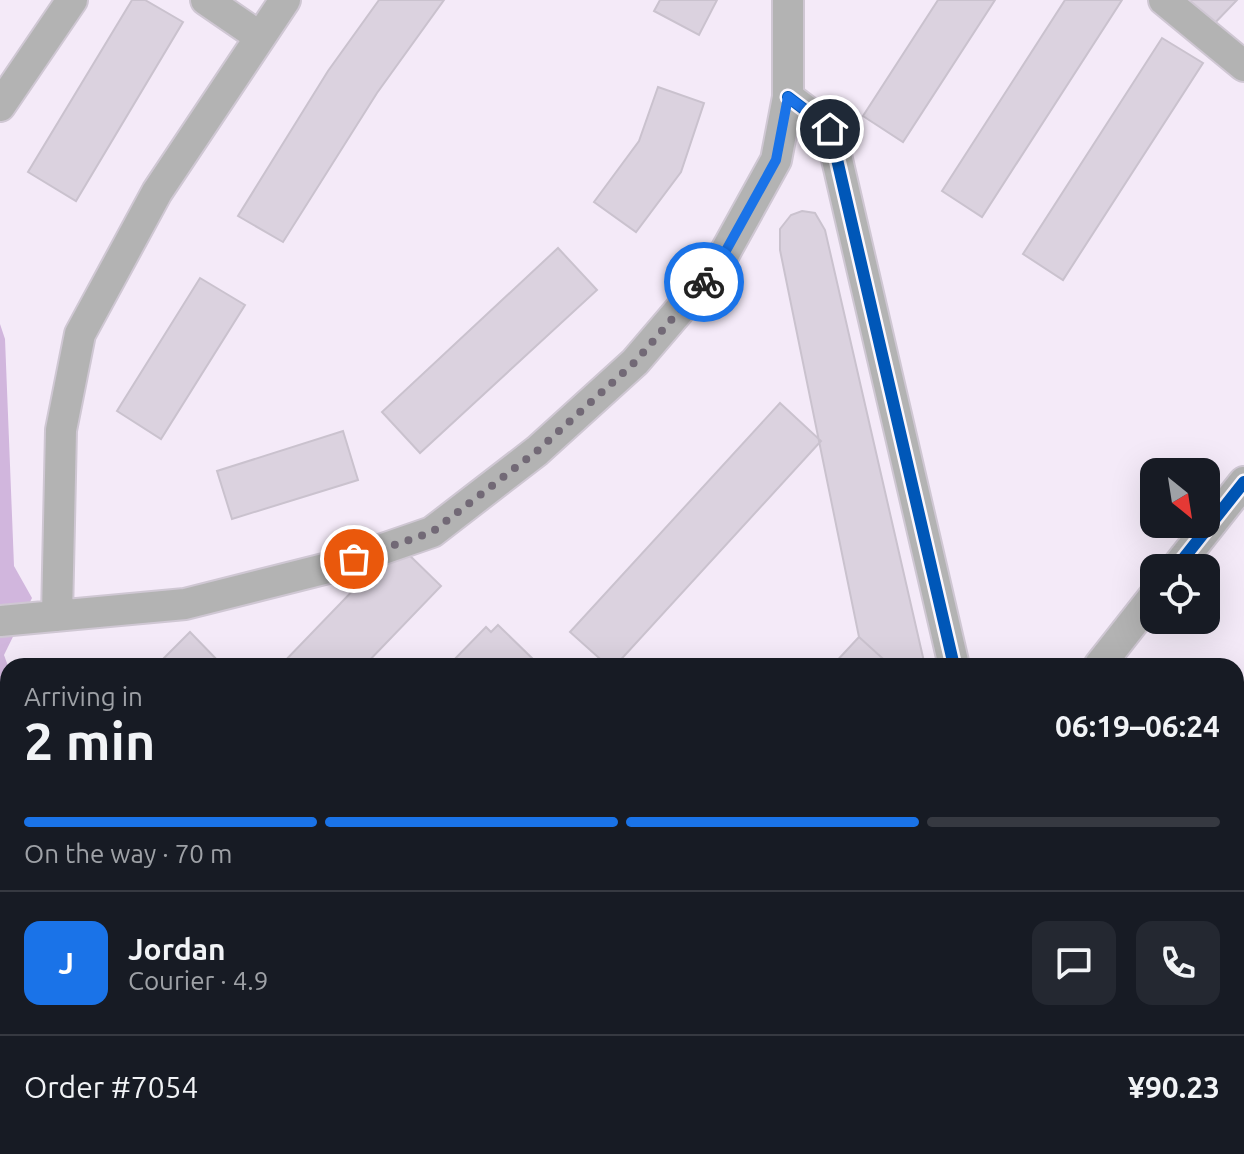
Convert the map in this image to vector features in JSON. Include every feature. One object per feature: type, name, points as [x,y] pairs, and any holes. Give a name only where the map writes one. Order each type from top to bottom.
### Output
[{"type":"street","points":[[0,106],[72,0]]},
{"type":"street","points":[[206,0],[260,37]]},
{"type":"street","points":[[57,616],[61,430],[80,334],[157,192],[285,0]]},
{"type":"street","points":[[0,621],[185,604],[328,568],[432,532],[537,451],[635,362],[718,265],[776,160],[788,97],[788,0]]},
{"type":"street","points":[[1164,0],[1244,66]]},
{"type":"street","points":[[788,97],[830,129],[952,658]]},
{"type":"street","points":[[1187,554],[1244,482]]},
{"type":"street","points":[[1105,658],[1140,614]]},
{"type":"shaded area","points":[[0,324],[5,339],[14,566],[32,598],[5,658],[0,658]]},
{"type":"building","points":[[132,0],[145,0],[183,22],[76,201],[28,172]]},
{"type":"building","points":[[379,0],[444,0],[377,93],[283,242],[238,216],[328,71]]},
{"type":"building","points":[[660,0],[717,0],[699,35],[654,11]]},
{"type":"building","points":[[938,0],[995,0],[903,142],[863,116]]},
{"type":"building","points":[[1065,0],[1122,0],[982,217],[942,191]]},
{"type":"building","points":[[1176,0],[1237,0],[1208,30]]},
{"type":"building","points":[[1162,38],[1203,63],[1063,280],[1023,254]]},
{"type":"building","points":[[658,87],[704,103],[681,172],[636,232],[594,202],[639,141]]},
{"type":"building","points":[[802,211],[815,213],[825,230],[923,658],[882,658],[859,637],[780,250],[780,229],[791,215]]},
{"type":"building","points":[[558,248],[597,290],[420,453],[382,412]]},
{"type":"building","points":[[200,278],[245,305],[161,439],[117,411]]},
{"type":"building","points":[[780,403],[821,441],[622,658],[599,658],[570,632]]},
{"type":"building","points":[[343,431],[358,480],[232,519],[217,471]]},
{"type":"building","points":[[403,549],[441,586],[372,658],[288,658],[391,551]]},
{"type":"building","points":[[498,625],[532,658],[456,658],[486,627],[491,632]]},
{"type":"building","points":[[190,632],[215,658],[164,658]]},
{"type":"building","points":[[859,637],[882,658],[839,658]]},
{"type":"cycle path","points":[[788,97],[830,129],[952,658]]},
{"type":"cycle path","points":[[1187,554],[1244,482]]},
{"type":"way so far","points":[[354,559],[432,532],[537,451],[635,362],[704,282]]},
{"type":"route","points":[[704,282],[718,265],[776,160],[788,97],[830,129]]}]
